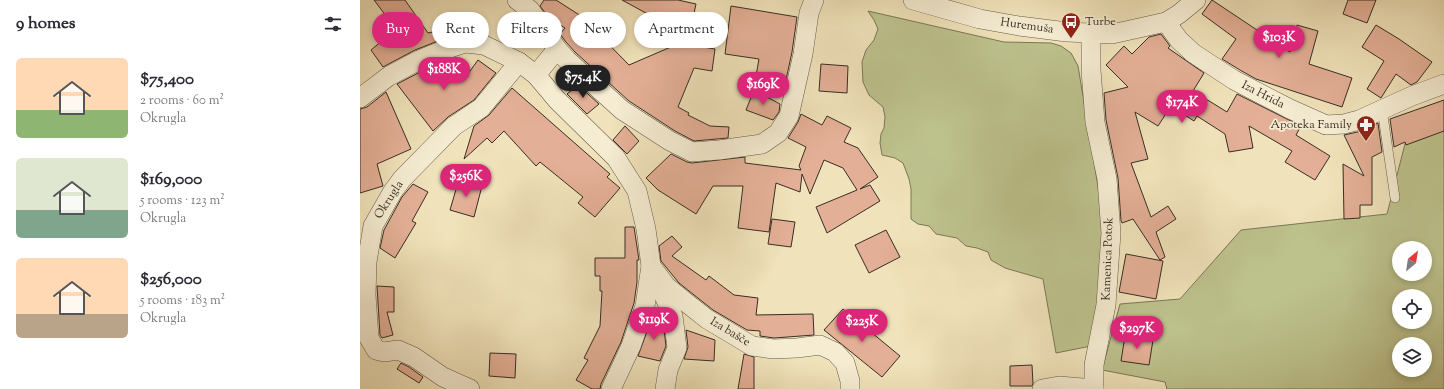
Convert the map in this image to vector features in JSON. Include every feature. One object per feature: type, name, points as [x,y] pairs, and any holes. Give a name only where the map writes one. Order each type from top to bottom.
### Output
[{"type":"street","points":[[516,0],[530,10],[557,49],[567,60],[622,110],[670,141],[692,152],[762,144],[778,133],[789,116],[803,54],[809,13],[814,0]]},
{"type":"street","name":"Huremuša","points":[[914,0],[980,19],[1019,26],[1091,34],[1112,34],[1166,22]]},
{"type":"street","points":[[1166,22],[1179,14],[1196,0]]},
{"type":"street","name":"Iza Hrida","points":[[1166,22],[1179,40],[1193,53],[1234,80],[1290,109],[1326,125],[1344,124],[1444,84]]},
{"type":"street","name":"Kamenica Potok","points":[[1091,34],[1091,70],[1095,122],[1107,179],[1112,233],[1106,305],[1094,365],[1094,389]]},
{"type":"street","points":[[360,98],[389,76],[419,60],[441,50],[465,43],[484,45],[519,62],[536,76],[557,100],[616,158],[637,191],[646,229],[651,266],[673,316],[677,348],[668,370],[665,389]]},
{"type":"street","points":[[536,76],[557,49]]},
{"type":"street","name":"Okrugla","points":[[470,389],[443,377],[414,356],[398,350],[384,352],[376,350],[369,338],[366,295],[368,262],[373,226],[393,191],[402,179],[454,126],[481,108],[519,62]]},
{"type":"street","points":[[611,389],[631,346],[645,306],[651,266]]},
{"type":"street","name":"Iza bašče","points":[[651,266],[666,286],[688,304],[707,319],[752,346],[773,349],[820,345],[835,352],[845,364],[850,381],[850,389]]},
{"type":"street","points":[[1042,389],[1059,386],[1094,389]]},
{"type":"lane","points":[[1382,110],[1395,198]]},
{"type":"green space","points":[[868,11],[1004,42],[1051,43],[1061,46],[1071,53],[1078,66],[1102,211],[1102,269],[1091,346],[1056,353],[1043,279],[1005,268],[991,260],[988,252],[966,246],[957,238],[936,234],[929,226],[918,224],[911,219],[911,189],[909,179],[903,163],[895,158],[882,155],[880,143],[885,117],[883,107],[869,95],[863,82],[862,62],[866,50],[874,40],[878,29]]},
{"type":"green space","points":[[1444,125],[1444,389],[1167,389],[1165,382],[1102,370],[1120,304],[1180,299],[1241,230],[1387,214],[1406,140]]},
{"type":"building","points":[[374,0],[405,0],[413,12],[383,12]]},
{"type":"building","points":[[544,0],[556,0],[575,12],[570,12],[570,46],[562,37],[562,32],[565,28],[562,26],[562,12],[544,12],[540,6]]},
{"type":"building","points":[[622,0],[678,0],[696,4],[694,12],[644,12]]},
{"type":"building","points":[[1212,0],[1290,52],[1297,25],[1318,31],[1309,64],[1352,78],[1342,107],[1256,79],[1222,59],[1236,39],[1202,14]]},
{"type":"building","points":[[1348,0],[1376,0],[1367,23],[1343,14]]},
{"type":"building","points":[[731,6],[797,17],[792,52],[784,89],[754,87],[759,59],[725,54],[726,48],[728,48],[728,30]]},
{"type":"building","points":[[1376,25],[1432,62],[1417,82],[1411,85],[1396,74],[1381,98],[1367,89],[1384,61],[1362,47]]},
{"type":"building","points":[[424,27],[428,33],[432,32],[432,43],[424,46]]},
{"type":"building","points":[[1161,34],[1170,46],[1168,48],[1204,73],[1193,91],[1227,112],[1237,94],[1301,126],[1296,135],[1330,156],[1315,180],[1285,162],[1292,151],[1249,126],[1253,148],[1229,152],[1225,134],[1197,116],[1194,121],[1171,106],[1158,126],[1135,112],[1148,159],[1131,163],[1151,217],[1168,206],[1176,219],[1156,232],[1165,257],[1160,260],[1133,219],[1122,223],[1121,221],[1118,178],[1106,120],[1104,93],[1128,87],[1106,65],[1124,46],[1132,54],[1149,37]]},
{"type":"building","points":[[373,48],[420,48],[383,67],[371,50]]},
{"type":"building","points":[[571,48],[612,48],[629,65],[668,48],[715,49],[712,71],[694,68],[678,107],[689,113],[688,115],[710,126],[729,127],[728,138],[694,141],[675,131],[629,101]]},
{"type":"building","points":[[478,60],[496,73],[474,100],[448,117],[433,131],[397,84],[439,64],[465,76],[465,78]]},
{"type":"building","points":[[821,64],[848,66],[847,93],[819,91]]},
{"type":"building","points":[[578,85],[599,104],[587,114],[567,94]]},
{"type":"building","points":[[512,88],[610,174],[607,177],[620,188],[595,217],[578,203],[583,197],[540,162],[536,166],[504,131],[492,143],[487,138],[464,159],[474,126],[489,115]]},
{"type":"building","points":[[754,90],[780,104],[779,112],[773,120],[746,110]]},
{"type":"building","points":[[386,92],[411,149],[377,164],[383,186],[360,193],[360,109],[367,107]]},
{"type":"building","points":[[1444,100],[1444,131],[1406,145],[1405,142],[1394,147],[1390,119]]},
{"type":"building","points":[[801,114],[822,125],[827,116],[851,128],[844,142],[858,148],[878,177],[860,189],[870,185],[880,201],[827,233],[816,207],[857,190],[843,168],[824,160],[810,194],[802,174],[800,192],[776,183],[769,232],[738,228],[743,186],[713,186],[696,214],[658,190],[646,178],[671,154],[692,163],[745,157],[745,163],[801,170],[799,166],[806,147],[788,138]]},
{"type":"building","points":[[1378,123],[1382,152],[1372,157],[1372,205],[1360,205],[1360,218],[1344,219],[1343,164],[1364,176],[1344,135],[1362,131]]},
{"type":"building","points":[[625,126],[639,141],[627,154],[613,140]]},
{"type":"building","points":[[459,179],[482,186],[474,217],[450,210]]},
{"type":"building","points":[[413,184],[428,192],[412,221],[416,223],[395,258],[380,248],[384,230],[402,197]]},
{"type":"building","points":[[772,219],[795,222],[791,247],[768,244]]},
{"type":"building","points":[[625,227],[634,227],[639,260],[637,260],[637,282],[634,303],[621,342],[600,389],[592,389],[576,380],[588,360],[584,358],[600,326],[602,291],[600,291],[600,276],[595,276],[595,258],[625,258]]},
{"type":"building","points":[[886,230],[900,257],[869,273],[855,245]]},
{"type":"building","points":[[672,236],[682,247],[672,256],[706,280],[709,276],[734,295],[758,298],[756,315],[813,314],[814,335],[774,338],[760,336],[760,331],[747,330],[713,310],[679,283],[661,261],[659,246]]},
{"type":"building","points":[[1126,254],[1163,261],[1156,299],[1119,292]]},
{"type":"building","points":[[377,286],[394,287],[394,312],[387,312],[393,335],[382,338],[380,335]]},
{"type":"building","points":[[843,309],[900,356],[882,377],[824,330]]},
{"type":"building","points":[[652,318],[663,321],[666,346],[660,361],[638,356]]},
{"type":"building","points":[[686,330],[715,340],[714,361],[684,359],[688,347]]},
{"type":"building","points":[[1125,336],[1153,340],[1149,365],[1121,361]]},
{"type":"building","points":[[490,353],[516,354],[515,378],[489,376]]},
{"type":"building","points":[[744,354],[754,357],[754,389],[738,389]]},
{"type":"building","points":[[401,363],[423,377],[419,383],[397,369]]},
{"type":"building","points":[[1032,365],[1032,386],[1010,386],[1010,366]]},
{"type":"place","name":"Turbe","points":[[1071,39]]},
{"type":"place","name":"Apoteka Family","points":[[1366,142]]}]
